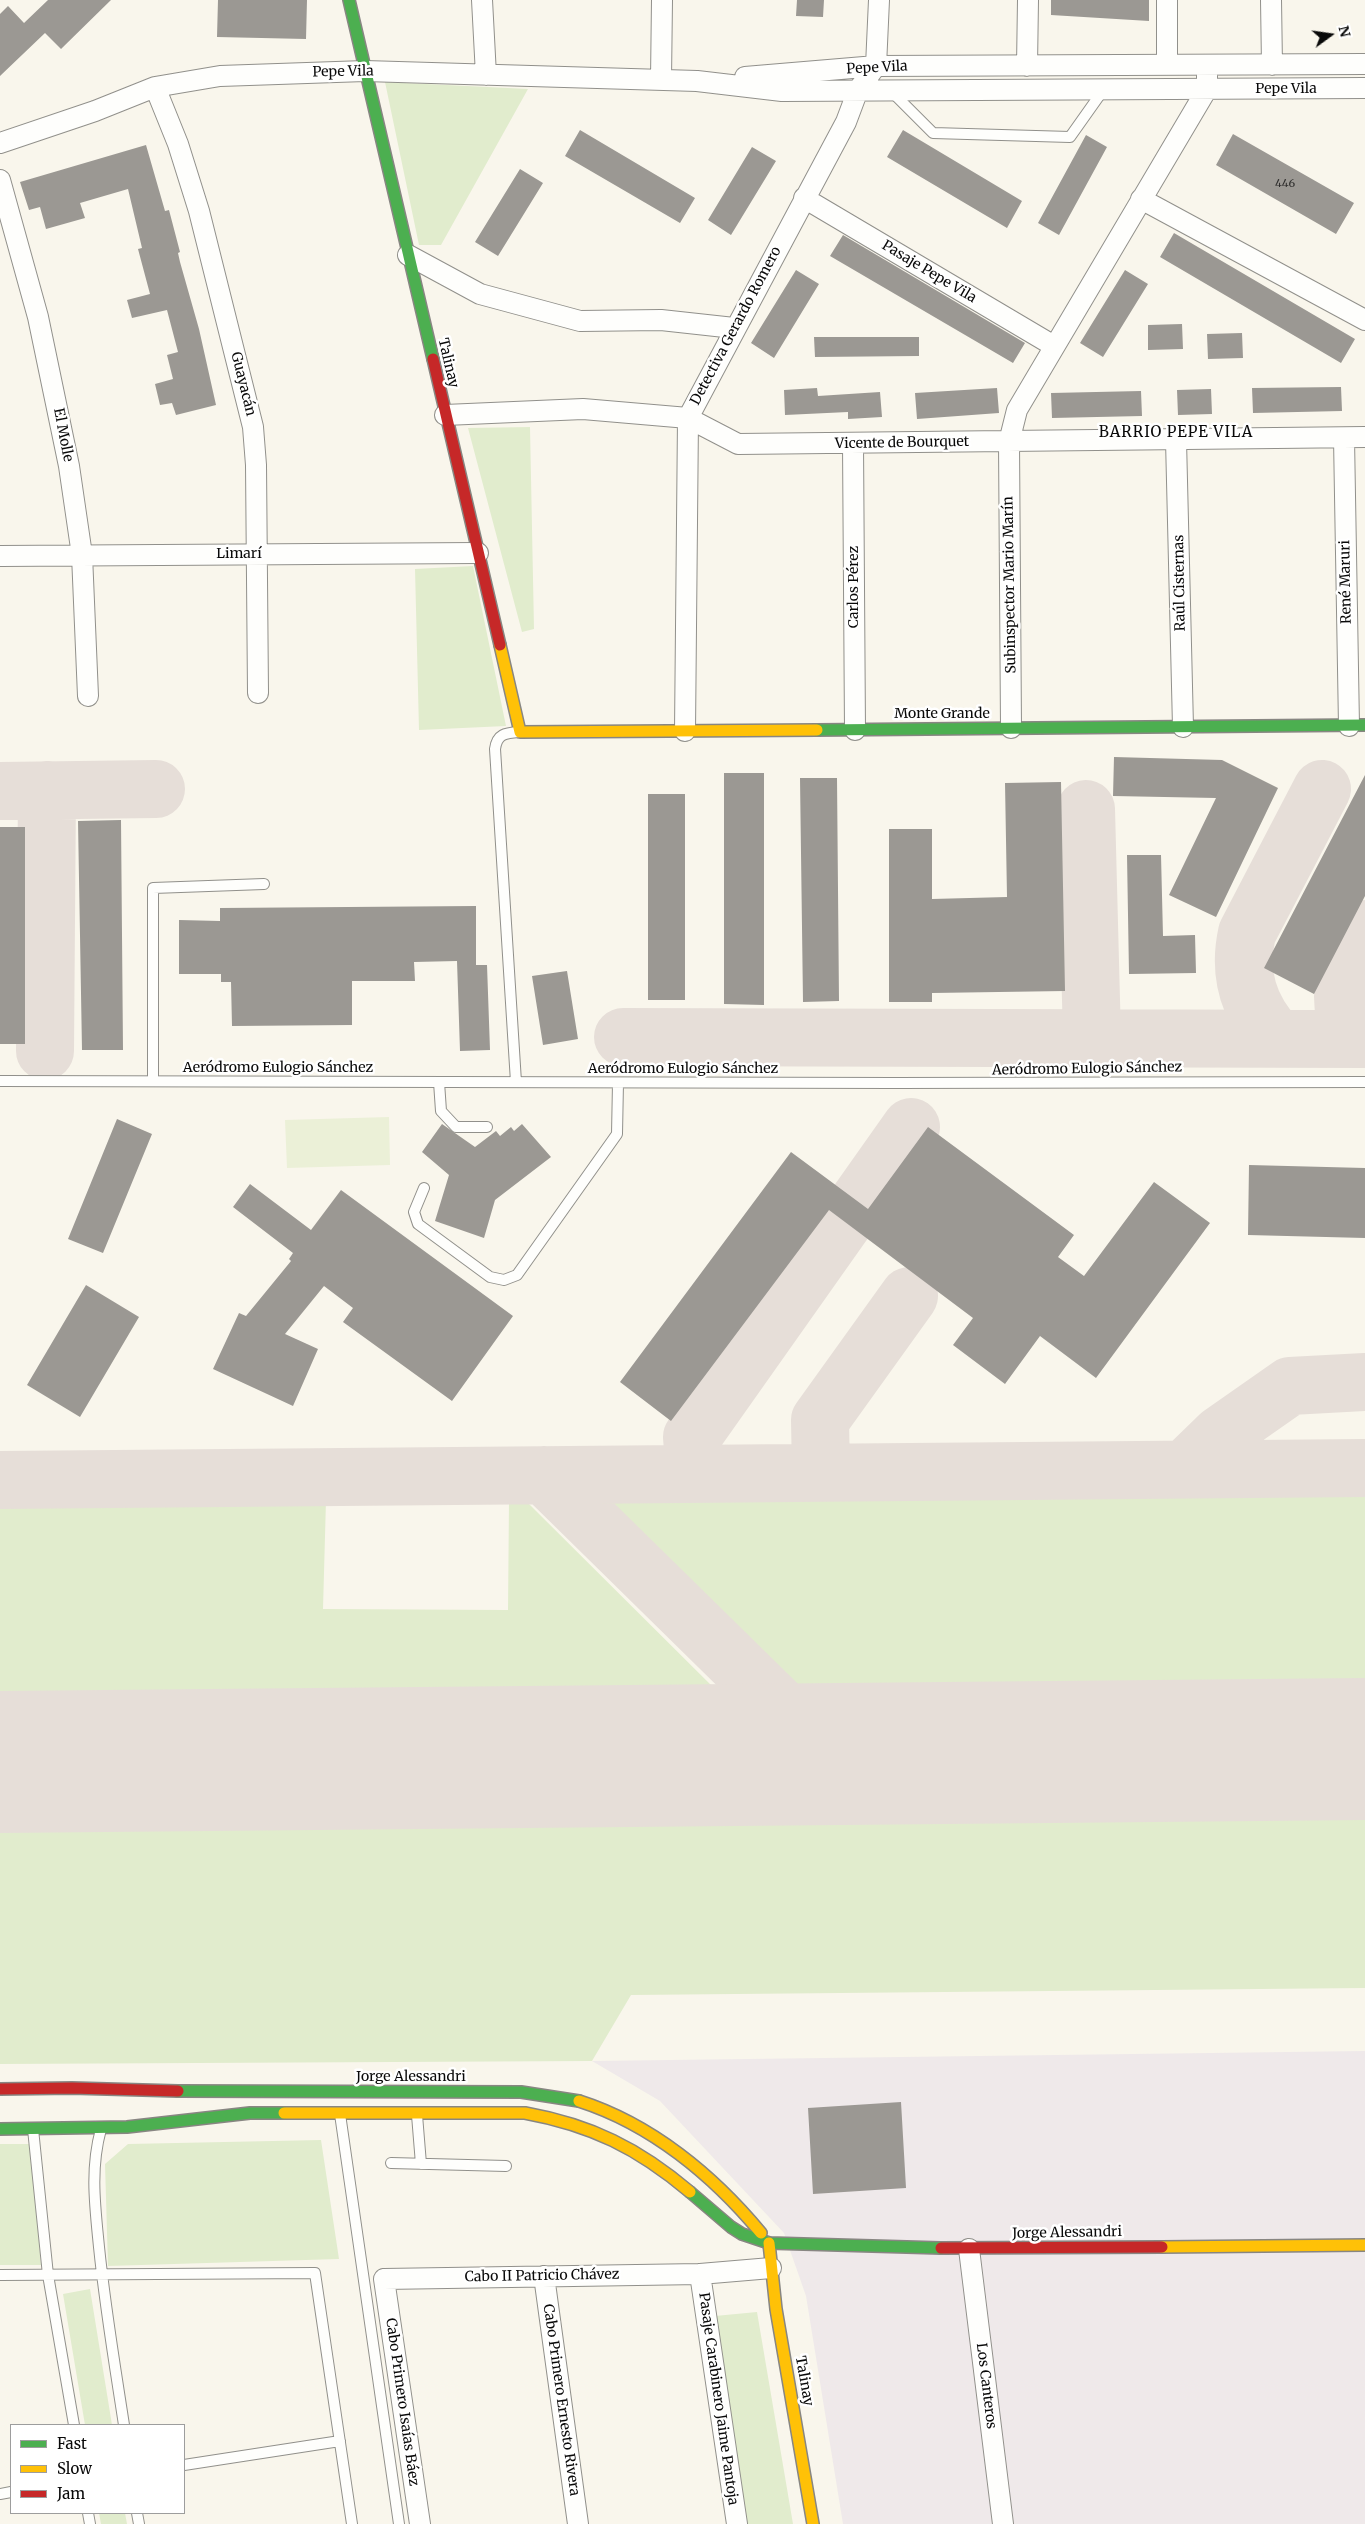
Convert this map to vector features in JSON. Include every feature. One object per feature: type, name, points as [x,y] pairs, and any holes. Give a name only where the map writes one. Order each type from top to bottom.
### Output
[{"type":"main road","name":"Talinay","points":[[349,0],[520,732]]},
{"type":"main road","name":"Monte Grande","points":[[520,732],[1357,725]]},
{"type":"main road","name":"Jorge Alessandri","points":[[0,2089],[72,2088],[206,2092],[521,2092],[563,2096],[597,2105],[623,2116],[663,2141],[734,2203],[769,2243]]},
{"type":"main road","name":"Jorge Alessandri","points":[[0,2129],[101,2128],[250,2113],[525,2113],[566,2120],[590,2127],[614,2138],[650,2159],[742,2234],[769,2243],[969,2249],[1365,2245]]},
{"type":"main road","name":"Talinay","points":[[769,2243],[776,2309],[813,2524]]},
{"type":"street","points":[[482,0],[486,75]]},
{"type":"street","points":[[661,79],[662,0]]},
{"type":"street","points":[[876,66],[879,0]]},
{"type":"street","points":[[1027,66],[1028,0]]},
{"type":"street","points":[[1167,0],[1167,65]]},
{"type":"street","points":[[1271,0],[1272,65]]},
{"type":"street","name":"Pepe Vila","points":[[697,81],[876,66],[1365,64]]},
{"type":"street","points":[[1009,442],[1017,410],[1207,89],[1207,65]]},
{"type":"street","name":"Detectiva Gerardo Romero","points":[[685,731],[688,418],[734,328],[846,122],[858,90],[876,66]]},
{"type":"street","points":[[1056,90],[1057,66]]},
{"type":"street","name":"Pepe Vila","points":[[0,143],[95,111],[155,87],[220,76],[365,70],[661,79],[697,81],[782,91],[1365,88]]},
{"type":"street","name":"Guayacán","points":[[155,87],[178,144],[199,211],[248,405],[256,465],[258,693]]},
{"type":"street","name":"El Molle","points":[[0,180],[22,256],[50,370],[67,458],[82,555],[88,696]]},
{"type":"street","name":"Pasaje Pepe Vila","points":[[804,198],[1054,346]]},
{"type":"street","points":[[1141,199],[1365,320]]},
{"type":"street","points":[[408,255],[480,294],[580,321],[661,320],[734,328]]},
{"type":"street","name":"Vicente de Bourquet","points":[[445,415],[583,409],[688,418],[738,444],[1365,438]]},
{"type":"street","name":"René Maruri","points":[[1344,438],[1357,725]]},
{"type":"street","name":"Raúl Cisternas","points":[[1176,440],[1184,727]]},
{"type":"street","name":"Subinspector Mario Marín","points":[[1009,442],[1012,728]]},
{"type":"street","name":"Carlos Pérez","points":[[853,444],[855,730]]},
{"type":"street","name":"Limarí","points":[[0,556],[478,553]]},
{"type":"street","name":"Los Canteros","points":[[969,2249],[1003,2524]]},
{"type":"street","name":"Cabo II Patricio Chávez","points":[[384,2279],[700,2274],[771,2268]]},
{"type":"street","name":"Pasaje Carabinero Jaime Pantoja","points":[[700,2274],[737,2524]]},
{"type":"street","name":"Cabo Primero Ernesto Rivera","points":[[544,2276],[578,2524]]},
{"type":"street","name":"Cabo Primero Isaías Báez","points":[[384,2279],[420,2524]]},
{"type":"lane","points":[[890,90],[933,133],[1070,137],[1104,89]]},
{"type":"lane","points":[[516,1082],[495,749],[496,740],[501,735],[520,732]]},
{"type":"lane","points":[[153,1081],[153,888],[264,884]]},
{"type":"lane","name":"Aeródromo Eulogio Sánchez","points":[[0,1081],[1365,1082]]},
{"type":"lane","points":[[439,1082],[441,1111],[456,1127],[487,1127]]},
{"type":"lane","points":[[424,1188],[414,1212],[418,1224],[490,1277],[504,1280],[517,1275],[618,1134],[618,1082]]},
{"type":"lane","points":[[417,2112],[420,2164]]},
{"type":"lane","points":[[340,2113],[399,2524]]},
{"type":"lane","points":[[101,2128],[93,2165],[93,2185],[102,2274],[124,2424]]},
{"type":"lane","points":[[32,2129],[48,2275],[74,2424]]},
{"type":"lane","points":[[391,2163],[506,2166]]},
{"type":"lane","points":[[0,2275],[315,2273],[352,2524]]},
{"type":"lane","points":[[185,2465],[340,2441]]},
{"type":"shaded area","points":[[1365,2051],[1365,2524],[843,2524],[806,2296],[784,2233],[660,2101],[592,2061]]},
{"type":"green space","points":[[385,82],[528,89],[441,245],[419,245]]},
{"type":"green space","points":[[530,427],[534,629],[522,632],[468,428]]},
{"type":"green space","points":[[473,566],[506,726],[419,730],[415,569]]},
{"type":"green space","points":[[389,1117],[390,1165],[287,1168],[285,1120]]},
{"type":"green space","points":[[1365,1486],[1365,1703],[837,1715],[778,1688],[603,1522],[598,1509],[605,1495],[1212,1492]]},
{"type":"green space","points":[[326,1500],[323,1609],[508,1610],[509,1501],[529,1504],[725,1699],[727,1711],[724,1718],[0,1724],[0,1503]]},
{"type":"green space","points":[[1365,1809],[1365,1988],[631,1995],[592,2061],[0,2064],[0,1821]]},
{"type":"green space","points":[[321,2140],[339,2259],[108,2266],[105,2164],[128,2144]]},
{"type":"green space","points":[[0,2144],[31,2144],[41,2265],[0,2265]]},
{"type":"green space","points":[[90,2289],[112,2424],[85,2424],[63,2294]]},
{"type":"green space","points":[[757,2312],[793,2524],[746,2524],[715,2316]]},
{"type":"green space","points":[[99,2514],[125,2514],[127,2524],[101,2524]]},
{"type":"building","points":[[48,0],[111,0],[61,49],[45,33],[0,76],[0,14],[8,6],[24,23]]},
{"type":"building","points":[[218,0],[307,0],[306,39],[217,37]]},
{"type":"building","points":[[797,0],[824,0],[823,17],[796,16]]},
{"type":"building","points":[[1051,0],[1149,0],[1149,21],[1051,15]]},
{"type":"building","points":[[580,130],[695,198],[680,223],[565,156]]},
{"type":"building","points":[[903,130],[1022,201],[1007,228],[887,157]]},
{"type":"building","points":[[1233,134],[1354,203],[1336,234],[1216,165]]},
{"type":"building","points":[[1086,135],[1107,147],[1059,235],[1038,223]]},
{"type":"building","points":[[146,145],[165,211],[169,210],[216,405],[176,415],[172,403],[160,405],[155,384],[173,379],[167,355],[178,352],[167,310],[132,318],[127,300],[150,294],[138,249],[142,248],[128,189],[80,203],[85,218],[46,229],[40,207],[29,210],[20,182]]},
{"type":"building","points":[[752,147],[776,161],[731,235],[708,220]]},
{"type":"building","points":[[520,169],[543,183],[498,256],[475,242]]},
{"type":"building","points":[[1174,233],[1355,339],[1341,363],[1160,257]]},
{"type":"building","points":[[843,235],[1025,343],[1013,363],[830,256]]},
{"type":"building","points":[[796,270],[819,284],[774,358],[751,343]]},
{"type":"building","points":[[1125,270],[1148,284],[1103,357],[1080,343]]},
{"type":"building","points":[[1182,324],[1183,349],[1148,350],[1148,325]]},
{"type":"building","points":[[1242,333],[1243,358],[1208,359],[1207,334]]},
{"type":"building","points":[[814,337],[919,337],[919,356],[815,357]]},
{"type":"building","points":[[1341,387],[1342,411],[1253,413],[1252,388]]},
{"type":"building","points":[[817,388],[818,396],[880,392],[882,417],[848,419],[848,412],[785,415],[784,390]]},
{"type":"building","points":[[997,388],[999,413],[917,419],[915,393]]},
{"type":"building","points":[[1211,389],[1212,414],[1178,415],[1177,390]]},
{"type":"building","points":[[1141,391],[1142,416],[1052,418],[1051,393]]},
{"type":"building","points":[[1114,757],[1222,760],[1278,788],[1216,917],[1169,895],[1216,798],[1113,796]]},
{"type":"building","points":[[724,773],[764,773],[764,1005],[724,1004]]},
{"type":"building","points":[[1365,775],[1365,896],[1314,994],[1264,968]]},
{"type":"building","points":[[800,778],[837,778],[839,1001],[803,1002]]},
{"type":"building","points":[[1061,782],[1065,991],[932,993],[932,1002],[889,1002],[889,829],[932,829],[932,899],[1007,897],[1005,783]]},
{"type":"building","points":[[648,794],[685,794],[685,1000],[648,1000]]},
{"type":"building","points":[[121,820],[123,1050],[82,1050],[78,821]]},
{"type":"building","points":[[0,827],[25,827],[25,1044],[0,1044]]},
{"type":"building","points":[[1127,855],[1161,855],[1163,936],[1195,935],[1196,973],[1129,974]]},
{"type":"building","points":[[476,906],[476,965],[487,965],[490,1050],[460,1051],[457,961],[414,962],[415,981],[352,981],[352,1025],[232,1026],[231,982],[221,982],[221,974],[179,974],[179,920],[220,921],[220,908]]},
{"type":"building","points":[[567,971],[578,1039],[543,1045],[532,976]]},
{"type":"building","points":[[117,1119],[152,1134],[103,1253],[68,1239]]},
{"type":"building","points":[[442,1124],[475,1147],[496,1131],[500,1136],[511,1127],[514,1131],[522,1124],[551,1157],[495,1200],[484,1238],[435,1221],[449,1175],[422,1152]]},
{"type":"building","points":[[928,1127],[1074,1235],[1058,1257],[1084,1276],[1154,1182],[1210,1223],[1096,1378],[1040,1336],[1005,1384],[953,1345],[973,1318],[829,1210],[671,1421],[620,1382],[791,1152],[868,1209]]},
{"type":"building","points":[[1249,1165],[1365,1168],[1365,1238],[1248,1235]]},
{"type":"building","points":[[250,1184],[311,1230],[341,1190],[513,1316],[452,1401],[343,1322],[353,1308],[324,1286],[285,1334],[318,1349],[293,1406],[213,1369],[239,1313],[246,1316],[291,1261],[289,1259],[293,1253],[233,1207]]},
{"type":"building","points":[[86,1285],[139,1317],[80,1417],[27,1385]]},
{"type":"building","points":[[901,2102],[906,2188],[813,2194],[808,2108]]},
{"type":"taxiway","points":[[0,791],[156,789]]},
{"type":"taxiway","points":[[1277,1039],[1259,1015],[1252,1003],[1248,990],[1244,962],[1247,933],[1322,789]]},
{"type":"taxiway","points":[[45,1051],[47,790]]},
{"type":"taxiway","points":[[1086,809],[1092,1038]]},
{"type":"taxiway","points":[[1352,1039],[1344,1009],[1344,982],[1352,957],[1365,929]]},
{"type":"taxiway","points":[[623,1037],[1365,1039]]},
{"type":"taxiway","points":[[695,1473],[692,1437],[911,1127]]},
{"type":"taxiway","points":[[821,1473],[820,1420],[909,1296]]},
{"type":"taxiway","points":[[1185,1469],[1220,1435],[1290,1386],[1365,1382]]},
{"type":"taxiway","points":[[0,1480],[1365,1468]]},
{"type":"taxiway","points":[[544,1475],[828,1754]]},
{"type":"runway","points":[[0,1762],[1365,1749]]},
{"type":"traffic: fast","points":[[349,0],[433,359]]},
{"type":"traffic: fast","points":[[817,730],[1365,725]]},
{"type":"traffic: fast","points":[[178,2091],[521,2092],[579,2101]]},
{"type":"traffic: fast","points":[[0,2129],[127,2127],[250,2113],[284,2113]]},
{"type":"traffic: fast","points":[[690,2192],[731,2227],[742,2234],[769,2243],[941,2248]]},
{"type":"traffic: slow","points":[[500,645],[520,732],[817,730]]},
{"type":"traffic: slow","points":[[579,2101],[631,2123],[679,2154],[722,2191],[761,2233]]},
{"type":"traffic: slow","points":[[284,2113],[525,2113],[571,2124],[613,2140],[652,2163],[690,2192]]},
{"type":"traffic: slow","points":[[769,2243],[776,2309],[813,2524]]},
{"type":"traffic: slow","points":[[1162,2247],[1365,2245]]},
{"type":"traffic: jam","points":[[433,359],[500,645]]},
{"type":"traffic: jam","points":[[0,2089],[72,2088],[178,2091]]},
{"type":"traffic: jam","points":[[941,2248],[1162,2247]]},
{"type":"district","name":"BARRIO PEPE VILA","points":[[1176,433]]}]
